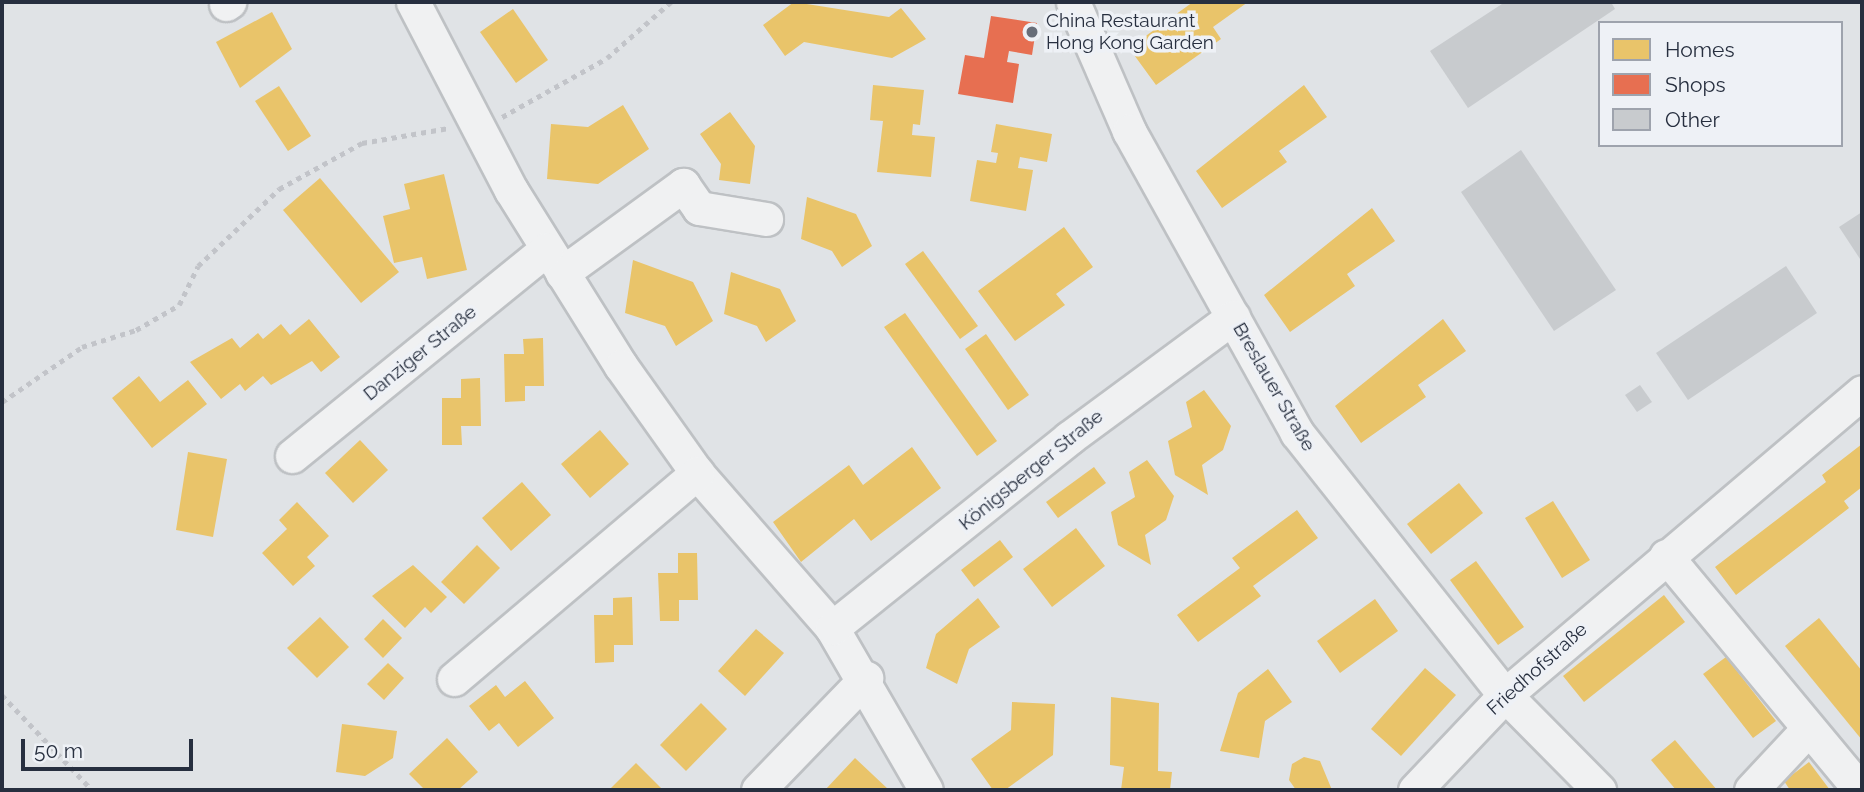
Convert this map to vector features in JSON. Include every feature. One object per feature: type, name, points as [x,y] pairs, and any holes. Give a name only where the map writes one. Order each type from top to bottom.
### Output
[{"type":"street","points":[[413,2],[474,124],[555,261],[697,473],[832,628],[866,678],[926,790]]},
{"type":"street","name":"Breslauer Straße","points":[[1073,2],[1129,131],[1297,433],[1505,695],[1599,790]]},
{"type":"street","name":"Danziger Straße","points":[[292,456],[555,261],[683,185],[699,208],[766,219]]},
{"type":"street","name":"Königsberger Straße","points":[[832,628],[1069,438],[1233,317]]},
{"type":"street","name":"Friedhofstraße","points":[[1415,790],[1505,695],[1862,392]]},
{"type":"street","points":[[454,679],[697,473]]},
{"type":"street","points":[[1666,556],[1860,790]]},
{"type":"street","points":[[758,790],[866,678]]},
{"type":"street","points":[[1751,790],[1808,729]]},
{"type":"path","points":[[2,402],[82,347],[136,330],[179,305],[198,266],[234,225],[279,189],[362,143],[501,117],[607,58],[671,2]]},
{"type":"path","points":[[2,695],[92,790]]},
{"type":"building: Homes","points":[[794,2],[889,17],[901,8],[926,39],[892,58],[804,42],[785,56],[763,25]]},
{"type":"building: Homes","points":[[1193,2],[1248,2],[1213,27],[1221,39],[1156,85],[1129,48]]},
{"type":"building: Homes","points":[[513,9],[548,60],[516,83],[480,32]]},
{"type":"building: Homes","points":[[272,12],[292,49],[240,88],[216,42]]},
{"type":"building: Homes","points":[[873,85],[924,90],[920,125],[913,124],[912,135],[935,137],[931,177],[877,172],[883,121],[870,120]]},
{"type":"building: Homes","points":[[1304,85],[1327,117],[1279,151],[1287,162],[1222,208],[1196,171]]},
{"type":"building: Homes","points":[[279,86],[311,136],[288,151],[255,101]]},
{"type":"building: Homes","points":[[623,105],[649,149],[598,184],[547,179],[551,124],[588,127]]},
{"type":"building: Homes","points":[[730,112],[755,146],[750,184],[719,180],[721,164],[700,134]]},
{"type":"building: Homes","points":[[996,124],[1052,134],[1047,162],[1020,157],[1018,168],[1033,170],[1026,211],[970,201],[977,160],[996,163],[998,153],[991,152]]},
{"type":"building: Homes","points":[[444,174],[467,270],[427,279],[422,257],[394,263],[383,216],[410,209],[404,184]]},
{"type":"building: Homes","points":[[320,178],[399,272],[361,303],[283,210]]},
{"type":"building: Homes","points":[[807,197],[856,214],[872,246],[842,267],[832,251],[801,239]]},
{"type":"building: Homes","points":[[1372,208],[1395,241],[1347,274],[1355,286],[1290,332],[1264,295]]},
{"type":"building: Homes","points":[[1064,227],[1093,267],[1056,294],[1065,305],[1015,341],[978,291]]},
{"type":"building: Homes","points":[[923,251],[978,326],[960,339],[905,264]]},
{"type":"building: Homes","points":[[633,260],[693,282],[713,321],[676,346],[665,326],[625,313]]},
{"type":"building: Homes","points":[[731,272],[780,289],[796,321],[766,342],[757,326],[724,314]]},
{"type":"building: Homes","points":[[905,313],[997,441],[977,456],[884,327]]},
{"type":"building: Homes","points":[[309,319],[340,357],[321,372],[312,361],[271,385],[263,376],[245,391],[240,384],[221,399],[190,362],[232,338],[240,348],[258,333],[263,339],[281,324],[290,335]]},
{"type":"building: Homes","points":[[1443,319],[1466,351],[1418,385],[1426,397],[1361,443],[1335,406]]},
{"type":"building: Homes","points":[[986,334],[1029,395],[1008,410],[965,349]]},
{"type":"building: Homes","points":[[543,338],[544,386],[525,386],[525,401],[505,402],[504,354],[524,354],[523,339]]},
{"type":"building: Homes","points":[[139,376],[160,402],[188,380],[207,404],[152,448],[112,398]]},
{"type":"building: Homes","points":[[480,378],[481,426],[461,426],[462,445],[442,445],[442,398],[461,398],[461,379]]},
{"type":"building: Homes","points":[[1204,390],[1231,426],[1223,450],[1202,465],[1208,495],[1175,475],[1168,441],[1192,427],[1186,402]]},
{"type":"building: Homes","points":[[600,430],[629,464],[590,498],[561,464]]},
{"type":"building: Homes","points":[[360,440],[388,470],[353,503],[325,473]]},
{"type":"building: Homes","points":[[1862,444],[1862,487],[1844,501],[1849,508],[1736,595],[1715,567],[1826,482],[1822,475]]},
{"type":"building: Homes","points":[[912,447],[941,488],[871,541],[854,519],[801,562],[773,522],[849,465],[863,485]]},
{"type":"building: Homes","points":[[188,452],[227,459],[213,537],[176,530]]},
{"type":"building: Homes","points":[[1147,460],[1174,496],[1166,520],[1145,535],[1151,565],[1118,545],[1111,512],[1135,497],[1129,472]]},
{"type":"building: Homes","points":[[1094,467],[1106,483],[1058,518],[1046,502]]},
{"type":"building: Homes","points":[[522,482],[551,515],[511,551],[482,518]]},
{"type":"building: Homes","points":[[1459,483],[1483,513],[1431,554],[1407,524]]},
{"type":"building: Homes","points":[[1553,501],[1590,560],[1562,578],[1525,518]]},
{"type":"building: Homes","points":[[297,502],[329,536],[307,557],[315,566],[293,586],[262,553],[287,529],[279,520]]},
{"type":"building: Homes","points":[[1297,510],[1318,538],[1253,586],[1261,596],[1198,642],[1177,615],[1240,568],[1232,558]]},
{"type":"building: Homes","points":[[1076,528],[1105,566],[1052,607],[1023,569]]},
{"type":"building: Homes","points":[[1000,540],[1013,557],[974,587],[961,570]]},
{"type":"building: Homes","points":[[477,545],[500,568],[464,604],[441,582]]},
{"type":"building: Homes","points":[[678,553],[697,553],[698,600],[679,600],[679,621],[660,621],[658,573],[678,573]]},
{"type":"building: Homes","points":[[1476,561],[1524,627],[1498,645],[1450,580]]},
{"type":"building: Homes","points":[[413,565],[447,597],[431,613],[425,607],[405,628],[372,596]]},
{"type":"building: Homes","points":[[1664,595],[1685,622],[1584,702],[1563,676]]},
{"type":"building: Homes","points":[[632,597],[633,645],[614,645],[614,662],[595,663],[594,615],[613,615],[613,598]]},
{"type":"building: Homes","points":[[978,598],[1000,627],[969,649],[957,684],[926,668],[936,634]]},
{"type":"building: Homes","points":[[1375,599],[1398,631],[1340,673],[1317,641]]},
{"type":"building: Homes","points":[[320,617],[349,647],[317,678],[287,648]]},
{"type":"building: Homes","points":[[1819,618],[1862,671],[1862,740],[1785,646]]},
{"type":"building: Homes","points":[[383,619],[402,638],[383,658],[364,639]]},
{"type":"building: Homes","points":[[756,629],[784,653],[745,696],[718,671]]},
{"type":"building: Homes","points":[[1726,657],[1776,721],[1753,738],[1703,674]]},
{"type":"building: Homes","points":[[388,663],[404,678],[384,700],[367,684]]},
{"type":"building: Homes","points":[[1425,668],[1456,695],[1401,756],[1371,729]]},
{"type":"building: Homes","points":[[1268,669],[1292,702],[1265,721],[1259,758],[1220,751],[1238,693]]},
{"type":"building: Homes","points":[[525,681],[554,718],[518,747],[499,723],[489,731],[469,706],[496,685],[505,697]]},
{"type":"building: Homes","points":[[1111,697],[1159,703],[1158,771],[1172,772],[1170,790],[1121,790],[1124,767],[1110,765]]},
{"type":"building: Homes","points":[[1012,702],[1055,704],[1053,755],[1005,790],[993,790],[971,759],[1011,730]]},
{"type":"building: Homes","points":[[701,703],[727,729],[686,771],[660,745]]},
{"type":"building: Homes","points":[[342,724],[397,731],[393,758],[365,776],[336,772]]},
{"type":"building: Homes","points":[[447,738],[478,772],[458,790],[425,790],[409,774]]},
{"type":"building: Homes","points":[[1675,740],[1717,790],[1676,790],[1651,760]]},
{"type":"building: Homes","points":[[1304,757],[1320,761],[1332,790],[1296,790],[1289,780],[1292,764]]},
{"type":"building: Homes","points":[[855,758],[889,790],[825,790]]},
{"type":"building: Homes","points":[[1809,762],[1830,790],[1790,790],[1784,781]]},
{"type":"building: Homes","points":[[636,763],[661,788],[609,790]]},
{"type":"building: Shops","points":[[991,16],[1037,23],[1032,55],[1009,51],[1007,62],[1019,64],[1013,103],[958,94],[965,55],[984,58]]},
{"type":"building: Other","points":[[1505,2],[1611,2],[1615,9],[1468,108],[1430,51]]},
{"type":"building: Other","points":[[1521,150],[1616,290],[1554,331],[1461,192]]},
{"type":"building: Other","points":[[1862,212],[1862,262],[1839,227]]},
{"type":"building: Other","points":[[1786,266],[1817,313],[1688,400],[1656,353]]},
{"type":"building: Other","points":[[1640,385],[1652,402],[1637,412],[1625,395]]},
{"type":"place","name":"China Restaurant Hong Kong Garden","points":[[1032,32]]}]
